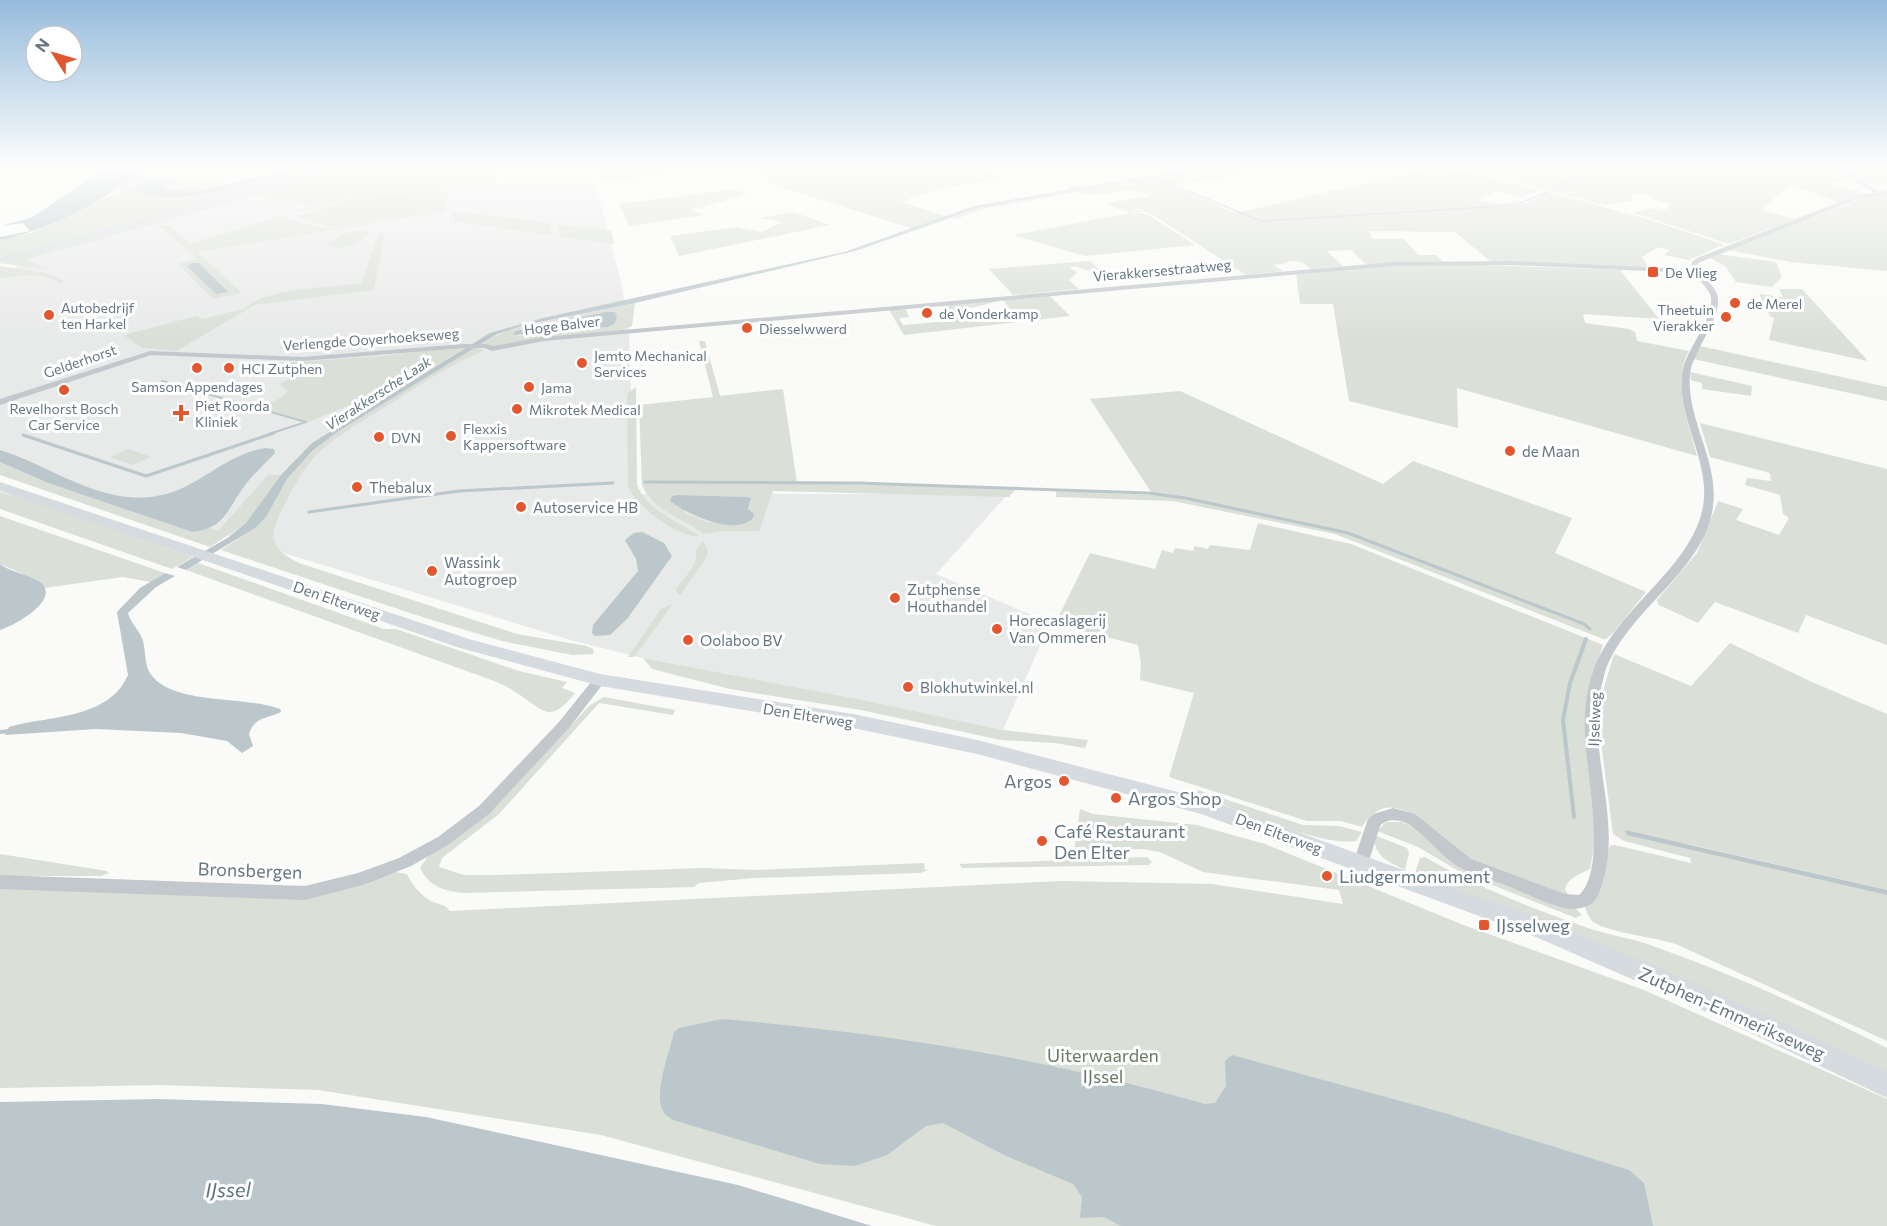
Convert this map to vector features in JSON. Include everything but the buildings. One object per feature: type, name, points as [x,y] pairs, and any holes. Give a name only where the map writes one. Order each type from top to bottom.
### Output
[{"type":"main road","points":[[0,259],[123,225]]},
{"type":"main road","points":[[0,259],[125,225]]},
{"type":"main road","name":"Den Elterweg","points":[[0,487],[466,644],[600,680],[853,721],[1039,761],[1205,807],[1576,944]]},
{"type":"main road","name":"Zutphen-Emmerikseweg","points":[[1576,944],[1720,1006],[1887,1085]]},
{"type":"street","points":[[1694,271],[1695,262],[1704,257],[1785,225]]},
{"type":"street","name":"Vierakkersestraatweg","points":[[635,330],[1382,264],[1511,263],[1694,271]]},
{"type":"street","name":"IJselweg","points":[[1361,863],[1373,823],[1378,818],[1393,814],[1420,824],[1465,863],[1564,901],[1580,902],[1590,895],[1598,872],[1603,837],[1592,727],[1592,697],[1599,670],[1617,634],[1689,549],[1701,528],[1708,505],[1709,478],[1688,400],[1685,377],[1691,352],[1714,308],[1716,299],[1710,288],[1694,271]]},
{"type":"street","name":"Hoge Balver","points":[[492,349],[537,340],[635,330]]},
{"type":"street","name":"Verlengde Ooyerhoekseweg","points":[[143,354],[157,352],[302,359],[478,345],[492,349]]},
{"type":"street","name":"Gelderhorst","points":[[0,403],[143,354]]},
{"type":"street","name":"Bronsbergen","points":[[0,882],[304,893],[360,879],[405,862],[443,841],[484,810],[564,725],[600,680]]},
{"type":"shaded area","points":[[146,225],[606,225],[621,281],[629,335],[635,494],[1008,494],[936,574],[1050,623],[1003,730],[863,700],[643,658],[574,641],[142,510],[0,456],[0,276],[14,272],[20,260]]},
{"type":"green space","points":[[47,225],[119,225],[0,257],[0,240],[31,233]]},
{"type":"green space","points":[[131,225],[150,225],[25,260],[50,270],[0,263]]},
{"type":"green space","points":[[159,225],[168,225],[190,244],[250,225],[313,225],[326,229],[362,225],[197,252],[242,293],[213,299],[177,263],[197,259]]},
{"type":"green space","points":[[481,225],[550,225],[552,235]]},
{"type":"green space","points":[[558,225],[611,230],[614,244],[560,237]]},
{"type":"green space","points":[[776,225],[829,225],[679,256],[670,236],[737,227],[762,232]]},
{"type":"green space","points":[[901,225],[924,225],[915,229]]},
{"type":"green space","points":[[1065,225],[1164,225],[1195,245],[1085,256],[1013,235]]},
{"type":"green space","points":[[1169,225],[1666,225],[1722,244],[1724,247],[1720,246],[1689,260],[1664,255],[1670,250],[1658,247],[1642,257],[1650,269],[1490,261],[1455,232],[1368,231],[1373,239],[1404,239],[1418,255],[1436,255],[1443,262],[1366,264],[1351,250],[1327,251],[1343,266],[1311,269],[1302,262],[1287,261],[1288,263],[1273,265],[1283,271],[1246,275]]},
{"type":"green space","points":[[1671,225],[1779,225],[1729,244]]},
{"type":"green space","points":[[1792,225],[1887,225],[1887,271],[1791,262],[1728,250]]},
{"type":"green space","points":[[361,230],[370,233],[350,246],[338,248],[327,245],[344,233]]},
{"type":"green space","points":[[385,233],[374,290],[255,305],[176,351],[142,348],[124,335],[196,316],[203,319],[244,309],[253,302],[281,293],[362,283],[378,234]]},
{"type":"green space","points":[[1717,254],[1776,262],[1782,277],[1772,287],[1736,282],[1725,266],[1710,258]]},
{"type":"green space","points":[[1090,261],[1102,272],[1068,267],[1078,272],[1069,280],[1079,289],[1013,295],[989,269]]},
{"type":"green space","points":[[1458,264],[1620,270],[1659,319],[1583,314],[1585,323],[1629,329],[1635,332],[1637,341],[1689,351],[1682,376],[1683,403],[1697,456],[1457,388],[1458,428],[1349,401],[1333,304],[1300,304],[1296,273],[1374,266]]},
{"type":"green space","points":[[0,266],[46,273],[64,281],[56,285],[59,283],[46,277],[30,275],[0,279]]},
{"type":"green space","points":[[1779,289],[1802,289],[1868,361],[1769,340],[1774,318],[1770,316],[1759,294],[1783,297]]},
{"type":"green space","points":[[1048,294],[1070,316],[904,335],[889,310],[905,308],[909,317],[899,318],[903,325],[949,321],[941,305],[998,299],[999,301],[962,310],[966,317],[1012,313],[1002,298]]},
{"type":"green space","points":[[635,303],[632,326],[622,330],[495,346],[481,343],[513,328]],"holes":[[[544,325],[607,327],[518,336],[516,331]]]},
{"type":"green space","points":[[699,341],[705,341],[720,396],[783,389],[797,483],[1016,488],[1009,497],[773,491],[759,531],[724,531],[704,534],[661,508],[647,494],[642,485],[639,405],[713,397]],"holes":[[[677,495],[747,497],[751,501],[748,509],[749,522],[707,522],[685,513]]]},
{"type":"green space","points":[[467,346],[406,385],[384,386],[350,405],[308,422],[252,406],[281,398],[288,391],[280,384],[304,370],[279,366],[283,363],[382,356]]},
{"type":"green space","points":[[1700,346],[1887,387],[1887,401],[1693,359]]},
{"type":"green space","points":[[471,347],[485,350],[422,384],[327,445],[303,472],[282,509],[275,528],[274,541],[282,552],[299,563],[517,634],[587,646],[593,649],[594,654],[572,655],[502,641],[422,617],[221,550],[255,528],[266,517],[287,479],[312,451],[340,430]]},
{"type":"green space","points":[[1690,372],[1752,386],[1751,396],[1702,389],[1702,383],[1691,380]]},
{"type":"green space","points":[[636,387],[637,485],[648,502],[656,509],[699,536],[680,532],[658,519],[638,501],[628,485],[627,394]]},
{"type":"green space","points":[[1180,391],[1383,484],[1413,461],[1572,518],[1555,553],[1646,592],[1613,633],[1603,639],[1335,534],[1173,501],[1056,497],[1056,490],[1153,495],[1090,399]]},
{"type":"green space","points":[[1700,423],[1887,469],[1887,645],[1806,615],[1798,633],[1715,602],[1698,623],[1659,605],[1657,600],[1697,553],[1718,501],[1743,509],[1736,520],[1779,535],[1789,518],[1783,514],[1780,495],[1745,485],[1747,478],[1771,481],[1770,473],[1710,457]]},
{"type":"green space","points":[[128,449],[151,457],[133,465],[110,457]]},
{"type":"green space","points":[[0,462],[48,483],[192,532],[210,528],[218,531],[268,475],[281,475],[246,523],[210,547],[0,475]]},
{"type":"green space","points":[[0,492],[193,557],[172,569],[0,509]]},
{"type":"green space","points":[[0,516],[165,573],[150,582],[123,577],[44,588],[35,579],[0,564]]},
{"type":"green space","points":[[1258,523],[1351,544],[1603,645],[1589,686],[1597,830],[1590,869],[1568,882],[1565,890],[1569,896],[1472,861],[1418,818],[1403,810],[1389,808],[1375,812],[1362,827],[1341,821],[1307,821],[1169,777],[1194,693],[1140,680],[1141,663],[1138,645],[1055,624],[1090,553],[1155,569],[1162,550],[1173,553],[1175,548],[1193,551],[1194,546],[1208,549],[1210,545],[1250,550]]},
{"type":"green space","points":[[703,541],[708,551],[706,558],[680,595],[675,590],[693,566],[696,550]]},
{"type":"green space","points":[[198,563],[384,629],[396,629],[519,671],[567,682],[562,688],[575,693],[559,709],[547,712],[494,681],[186,570]]},
{"type":"green space","points":[[673,604],[634,657],[628,657],[661,609]]},
{"type":"green space","points":[[1730,643],[1887,714],[1887,890],[1692,845],[1626,833],[1887,895],[1887,1041],[1678,945],[1602,926],[1590,918],[1585,907],[1610,846],[1615,845],[1691,863],[1690,858],[1624,841],[1613,834],[1599,727],[1600,701],[1614,654],[1691,686]]},
{"type":"green space","points":[[643,658],[863,700],[1003,730],[1088,740],[1085,748],[1055,743],[1001,740],[861,710],[730,689],[652,669]]},
{"type":"green space","points":[[604,697],[675,710],[673,715],[599,703],[499,814],[442,858],[439,867],[464,875],[704,868],[755,870],[924,863],[925,870],[931,869],[920,873],[754,878],[699,883],[694,887],[462,893],[443,889],[428,880],[420,868],[428,856],[495,807],[590,705]]},
{"type":"green space","points":[[1198,790],[1303,825],[1339,826],[1362,832],[1356,841],[1322,838],[1231,808],[1196,794]]},
{"type":"green space","name":"Uiterwaarden IJssel","points":[[1080,809],[1093,814],[1197,825],[1265,844],[1461,924],[1644,990],[1887,1099],[1887,1226],[936,1226],[601,1135],[318,1090],[159,1085],[0,1088],[0,887],[264,898],[396,872],[407,874],[422,895],[450,911],[1061,881],[1212,884],[1343,904],[1339,890],[1203,872],[1160,852],[1142,849],[1074,852]]},
{"type":"green space","points":[[1386,822],[1402,822],[1419,830],[1456,864],[1575,908],[1582,915],[1576,918],[1462,873],[1418,847],[1377,831]]},
{"type":"green space","points":[[1374,835],[1407,848],[1409,853],[1405,870],[1379,853],[1374,842]]},
{"type":"green space","points":[[0,854],[109,873],[101,876],[0,876]]},
{"type":"green space","points":[[1147,857],[1152,862],[1149,865],[962,868],[959,864]]},
{"type":"green space","points":[[1425,857],[1464,878],[1525,905],[1588,928],[1645,943],[1683,957],[1772,993],[1830,1020],[1887,1048],[1887,1079],[1490,902],[1415,873],[1420,858]]},
{"type":"water","points":[[25,225],[46,225],[18,236],[0,240],[0,237],[30,231]]},
{"type":"water","points":[[920,225],[929,225],[855,251],[635,303],[524,325],[497,334],[340,430],[312,451],[287,479],[266,517],[255,528],[186,570],[177,567],[229,537],[246,523],[281,475],[312,443],[490,333],[543,318],[844,252]]},
{"type":"water","points":[[199,263],[228,292],[216,294],[187,266]]},
{"type":"water","points":[[615,312],[617,317],[614,324],[607,327],[512,335],[516,331]]},
{"type":"water","points":[[265,448],[274,449],[275,453],[249,480],[225,516],[213,526],[192,532],[48,483],[0,462],[0,450],[109,494],[154,497],[189,485],[241,455]]},
{"type":"water","points":[[672,496],[751,498],[748,509],[754,514],[753,518],[735,525],[711,522],[670,501]]},
{"type":"water","points":[[642,532],[664,543],[672,556],[627,619],[610,635],[595,636],[592,633],[593,625],[638,571],[636,559],[625,540],[634,533]]},
{"type":"water","points":[[0,564],[35,579],[44,586],[46,593],[36,609],[0,630]]},
{"type":"water","points":[[165,573],[175,576],[156,587],[128,613],[142,637],[149,672],[163,685],[177,692],[249,702],[280,709],[281,712],[258,721],[252,728],[249,734],[253,746],[242,753],[227,741],[181,733],[96,729],[5,735],[9,727],[92,708],[119,690],[128,675],[117,612],[140,588]]},
{"type":"water","points":[[1625,830],[1887,890],[1887,895],[1627,835]]},
{"type":"water","points":[[722,1019],[844,1032],[965,1050],[1086,1073],[1205,1104],[1215,1103],[1226,1086],[1225,1061],[1232,1055],[1448,1114],[1629,1170],[1644,1183],[1653,1226],[1121,1226],[1104,1217],[1080,1218],[1082,1197],[1073,1184],[1004,1155],[943,1123],[926,1126],[887,1155],[855,1166],[820,1164],[677,1121],[663,1111],[660,1104],[661,1084],[674,1032],[679,1028]]},
{"type":"water","name":"IJssel","points":[[158,1099],[322,1104],[426,1117],[738,1185],[872,1226],[0,1226],[0,1102]]},
{"type":"waterway","points":[[162,381],[306,422],[269,434]]},
{"type":"waterway","points":[[23,435],[146,476],[274,433]]},
{"type":"waterway","points":[[645,482],[858,483],[1148,493],[1185,498],[1348,533],[1584,624],[1590,629]]},
{"type":"waterway","points":[[309,512],[459,491],[613,483]]},
{"type":"waterway","points":[[1574,817],[1563,720],[1570,683],[1586,639]]},
{"type":"waterway","name":"Vierakkersche Laak","points":[[0,732],[10,731]]},
{"type":"place","name":"De Vlieg","points":[[1653,272]]},
{"type":"place","name":"de Merel","points":[[1735,303]]},
{"type":"place","name":"de Vonderkamp","points":[[927,313]]},
{"type":"place","name":"Autobedrijf ten Harkel","points":[[49,315]]},
{"type":"place","name":"Theetuin Vierakker","points":[[1726,317]]},
{"type":"place","name":"Diesselwwerd","points":[[747,328]]},
{"type":"place","name":"Jemto Mechanical Services","points":[[582,363]]},
{"type":"place","name":"Samson Appendages","points":[[197,368]]},
{"type":"place","name":"HCI Zutphen","points":[[229,368]]},
{"type":"place","name":"Jama","points":[[529,387]]},
{"type":"place","name":"Revelhorst Bosch Car Service","points":[[64,390]]},
{"type":"place","name":"Mikrotek Medical","points":[[517,409]]},
{"type":"place","name":"Piet Roorda Kliniek","points":[[181,413]]},
{"type":"place","name":"Flexxis Kappersoftware","points":[[451,436]]},
{"type":"place","name":"DVN","points":[[379,437]]},
{"type":"place","name":"de Maan","points":[[1510,451]]},
{"type":"place","name":"Thebalux","points":[[357,487]]},
{"type":"place","name":"Autoservice HB","points":[[521,507]]},
{"type":"place","name":"Wassink Autogroep","points":[[432,571]]},
{"type":"place","name":"Zutphense Houthandel","points":[[895,598]]},
{"type":"place","name":"Horecaslagerij Van Ommeren","points":[[997,629]]},
{"type":"place","name":"Oolaboo BV","points":[[688,640]]},
{"type":"place","name":"Blokhutwinkel.nl","points":[[908,687]]},
{"type":"place","name":"Argos","points":[[1064,781]]},
{"type":"place","name":"Argos Shop","points":[[1116,798]]},
{"type":"place","name":"Café Restaurant Den Elter","points":[[1042,841]]},
{"type":"place","name":"Liudgermonument","points":[[1327,876]]},
{"type":"place","name":"IJsselweg","points":[[1484,925]]}]
